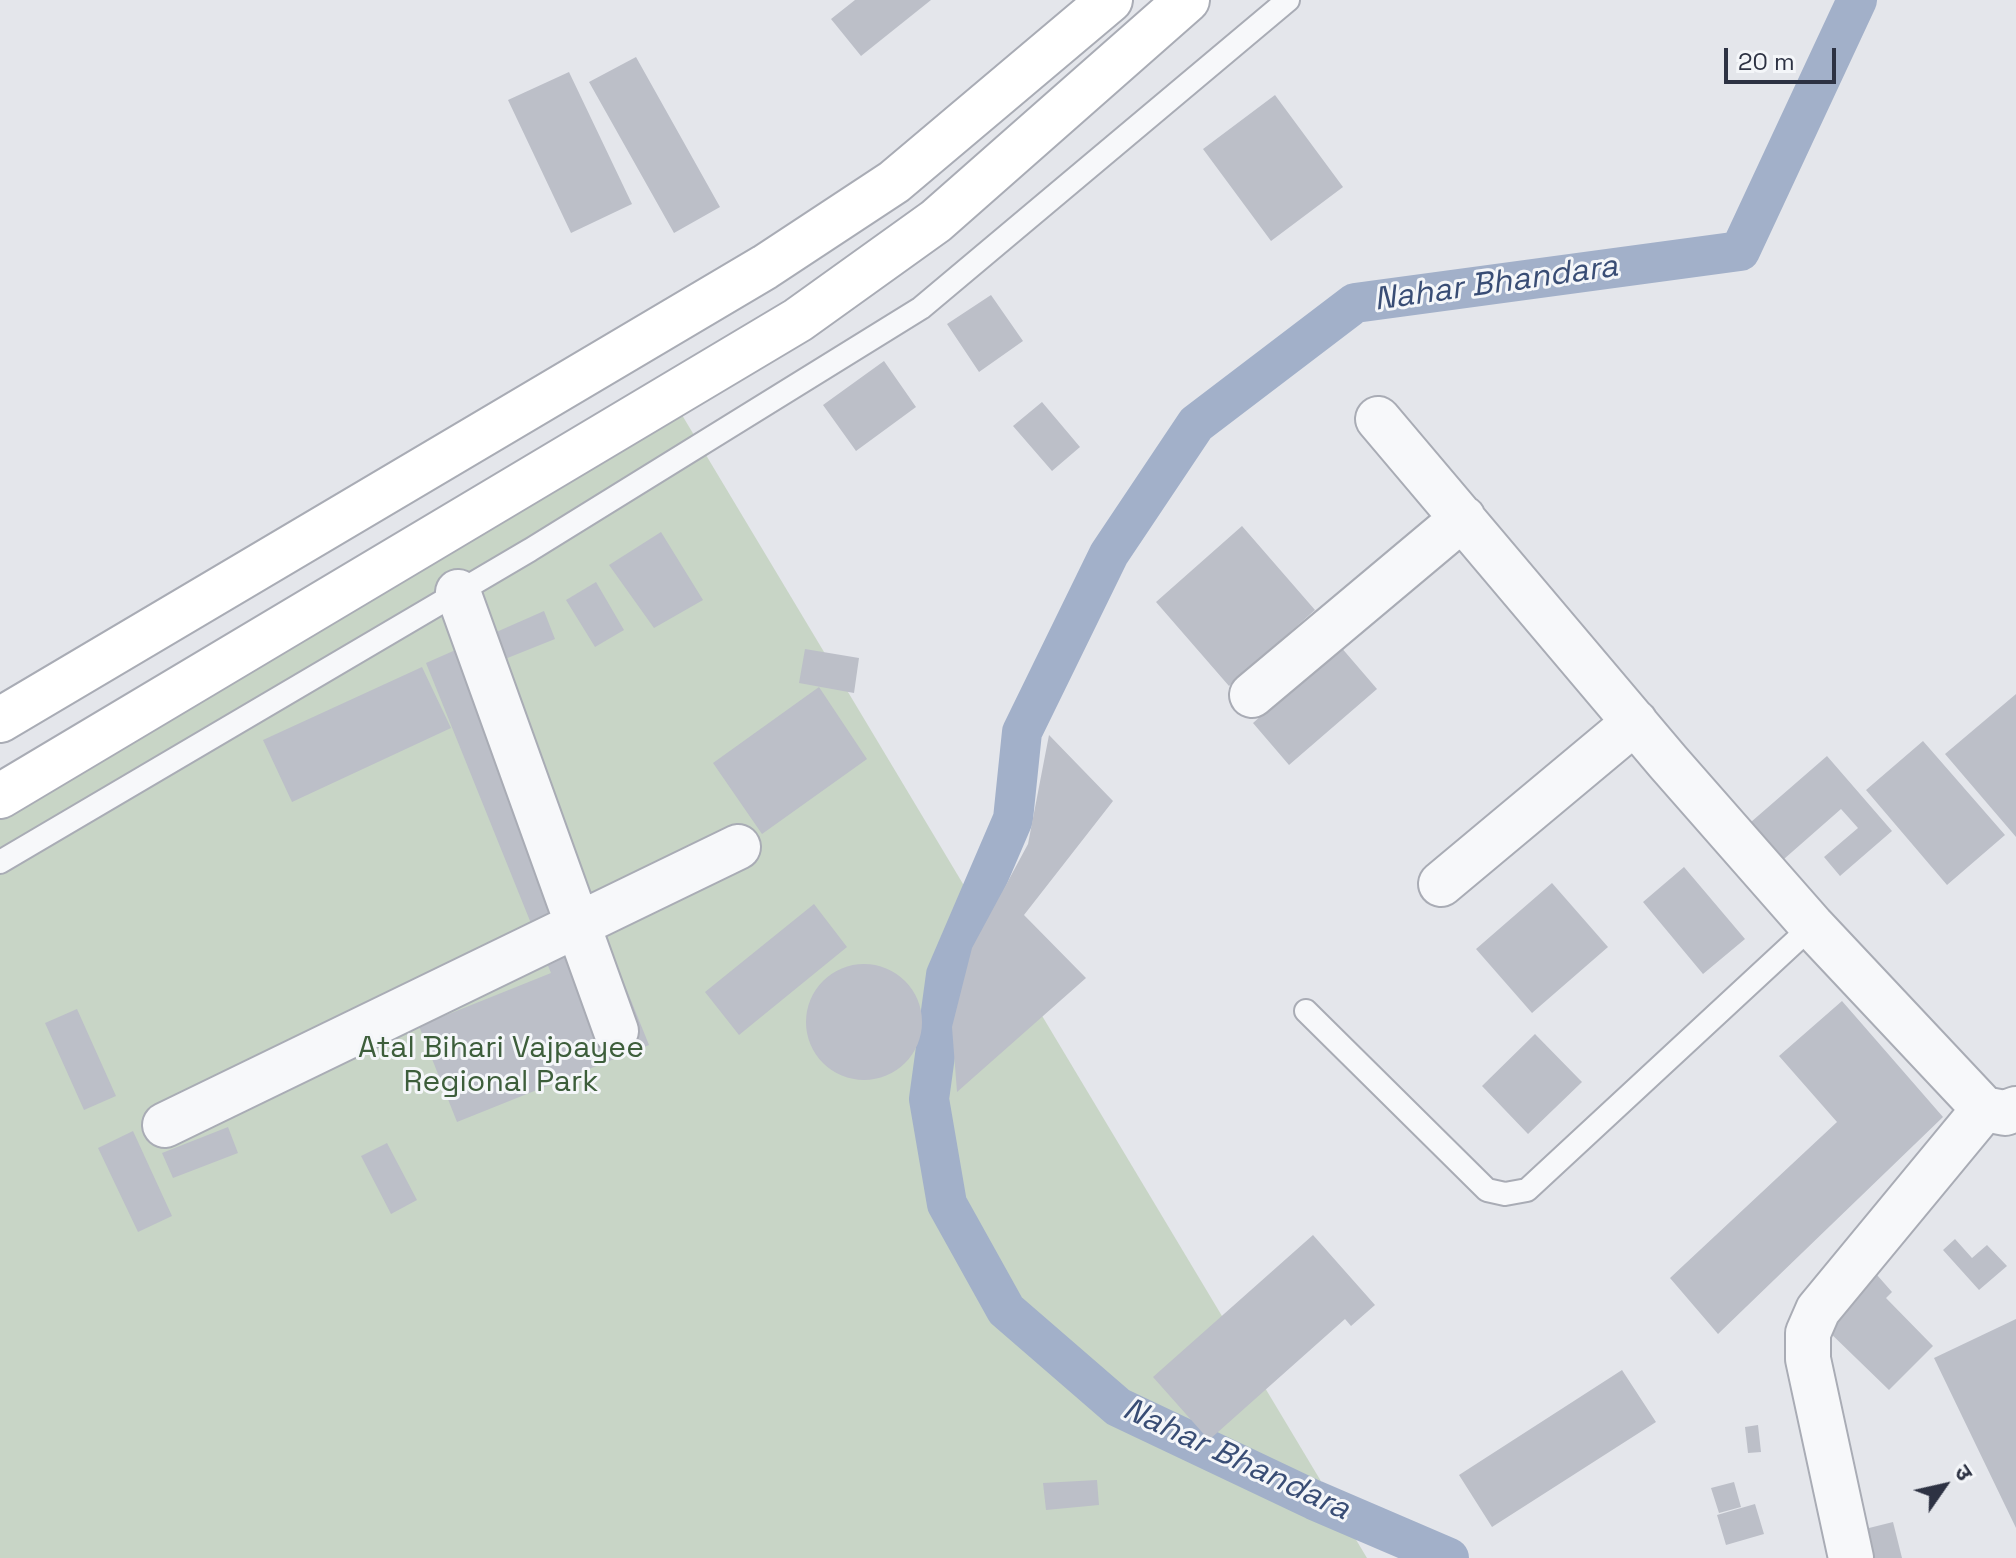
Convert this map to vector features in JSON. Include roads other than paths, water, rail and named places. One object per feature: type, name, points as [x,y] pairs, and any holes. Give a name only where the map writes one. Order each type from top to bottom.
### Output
[{"type":"street","points":[[0,720],[778,259],[894,182],[1110,0]]},
{"type":"street","points":[[0,796],[798,320],[936,221],[1187,0]]},
{"type":"street","points":[[1378,419],[1812,926],[2000,1109],[1818,1310],[1808,1333],[1808,1359],[1851,1558]]},
{"type":"street","points":[[1252,695],[1463,518]]},
{"type":"street","points":[[458,592],[616,1031]]},
{"type":"street","points":[[1441,884],[1635,722]]},
{"type":"street","points":[[165,1125],[738,847]]},
{"type":"lane","points":[[0,862],[458,592],[921,308],[1288,0]]},
{"type":"lane","points":[[1306,1011],[1487,1190],[1516,1192],[1527,1190],[1812,926]]},
{"type":"waterway","name":"Nahar Bhandara","points":[[1449,1558],[1314,1500],[1118,1407],[1006,1310],[947,1204],[929,1099],[946,975],[1013,819],[1022,732],[1109,554],[1196,424],[1355,303],[1740,251],[1857,0]]},
{"type":"park label","name":"Atal Bihari Vajpayee Regional Park","points":[[501,1066]]}]
